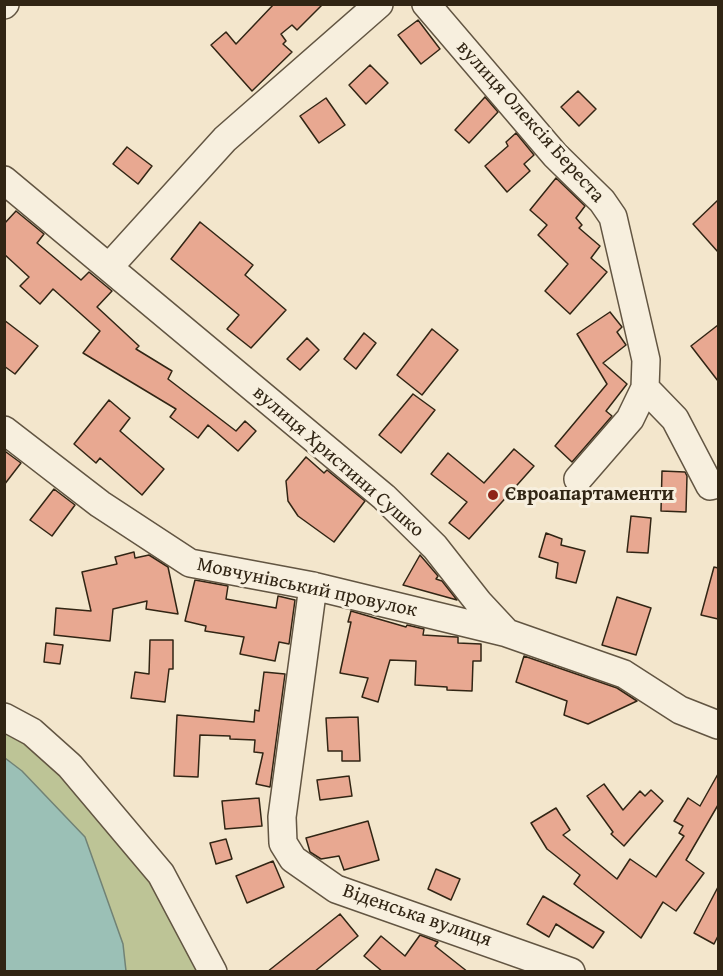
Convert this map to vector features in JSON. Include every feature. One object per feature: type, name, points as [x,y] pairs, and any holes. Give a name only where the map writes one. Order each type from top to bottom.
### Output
[{"type":"street","points":[[109,267],[225,139],[379,4]]},
{"type":"street","name":"вулиця Олексія Береста","points":[[426,4],[555,155],[602,201],[613,217],[646,360],[645,388],[630,419],[578,479]]},
{"type":"street","name":"вулиця Христини Сушко","points":[[4,180],[384,497],[435,547],[479,603],[507,633],[624,674],[680,710],[718,725]]},
{"type":"street","points":[[645,388],[675,419],[710,486],[718,484]]},
{"type":"street","name":"Мовчунівський провулок","points":[[4,430],[100,504],[190,563],[313,586],[507,633]]},
{"type":"street","name":"Віденська вулиця","points":[[313,586],[282,817],[283,843],[293,859],[336,889],[571,972]]},
{"type":"street","points":[[4,717],[32,732],[70,766],[160,874],[213,972]]},
{"type":"green space","points":[[4,730],[29,744],[65,777],[152,876],[204,971],[126,971],[123,944],[22,771],[5,758]]},
{"type":"water","points":[[5,758],[22,771],[85,837],[123,944],[126,971],[5,971]]},
{"type":"building","points":[[274,4],[323,4],[297,30],[292,25],[281,34],[286,41],[283,44],[292,52],[252,91],[211,45],[226,32],[236,44]]},
{"type":"building","points":[[418,20],[440,49],[421,64],[398,35]]},
{"type":"building","points":[[370,65],[388,83],[366,104],[349,85]]},
{"type":"building","points":[[578,91],[596,109],[579,126],[561,107]]},
{"type":"building","points":[[485,97],[498,112],[469,143],[455,130]]},
{"type":"building","points":[[326,98],[345,125],[319,143],[300,116]]},
{"type":"building","points":[[516,133],[534,155],[524,164],[530,171],[507,192],[485,166],[508,146],[506,142]]},
{"type":"building","points":[[127,147],[152,166],[138,184],[113,164]]},
{"type":"building","points":[[556,178],[585,206],[576,218],[582,225],[579,228],[600,246],[591,258],[607,272],[570,314],[545,291],[568,264],[538,235],[547,225],[530,210]]},
{"type":"building","points":[[718,200],[718,252],[693,224]]},
{"type":"building","points":[[16,211],[44,234],[37,243],[81,280],[89,272],[112,291],[97,307],[139,346],[136,349],[172,371],[168,379],[236,431],[245,421],[256,431],[238,451],[208,425],[198,438],[170,417],[176,409],[83,353],[100,331],[53,289],[40,304],[20,286],[29,277],[4,254],[4,224]]},
{"type":"building","points":[[200,222],[253,265],[245,275],[286,310],[251,348],[227,329],[239,315],[171,259]]},
{"type":"building","points":[[610,312],[622,327],[617,332],[626,345],[603,363],[627,384],[606,411],[612,416],[572,462],[555,446],[607,384],[577,334]]},
{"type":"building","points":[[4,320],[38,346],[15,374],[4,366]]},
{"type":"building","points":[[718,325],[718,381],[691,346]]},
{"type":"building","points":[[432,329],[458,350],[422,395],[397,375]]},
{"type":"building","points":[[364,333],[376,343],[356,369],[344,359]]},
{"type":"building","points":[[307,338],[319,350],[300,370],[287,359]]},
{"type":"building","points":[[413,394],[435,410],[401,453],[379,435]]},
{"type":"building","points":[[109,400],[130,418],[120,431],[164,469],[142,495],[100,458],[96,463],[74,444]]},
{"type":"building","points":[[514,449],[534,466],[469,539],[449,523],[467,502],[431,474],[448,453],[484,483]]},
{"type":"building","points":[[6,452],[21,463],[4,485],[4,454]]},
{"type":"building","points":[[306,457],[324,473],[327,470],[365,501],[334,542],[298,516],[288,501],[286,481]]},
{"type":"building","points":[[662,471],[685,472],[687,476],[686,512],[661,511]]},
{"type":"building","points":[[54,489],[75,505],[52,536],[30,520]]},
{"type":"building","points":[[631,516],[651,518],[648,553],[627,552]]},
{"type":"building","points":[[546,533],[562,539],[561,545],[585,551],[576,583],[556,578],[558,563],[539,557]]},
{"type":"building","points":[[134,552],[135,558],[149,555],[168,567],[178,614],[146,609],[147,601],[113,609],[110,641],[54,635],[56,608],[91,611],[82,572],[117,564],[115,557]]},
{"type":"building","points":[[420,555],[438,576],[436,579],[442,581],[457,600],[403,585]]},
{"type":"building","points":[[714,567],[718,568],[718,619],[701,615]]},
{"type":"building","points":[[195,580],[228,586],[226,599],[276,608],[278,596],[295,600],[289,644],[279,642],[275,661],[240,654],[244,637],[205,631],[206,626],[185,621]]},
{"type":"building","points":[[617,597],[651,608],[636,655],[602,645]]},
{"type":"building","points":[[351,611],[406,627],[407,625],[424,629],[423,635],[458,637],[458,643],[481,644],[481,661],[473,661],[472,691],[415,685],[416,661],[390,660],[378,702],[362,697],[368,678],[340,673],[351,622],[348,622]]},
{"type":"building","points":[[150,640],[173,640],[173,669],[169,669],[165,702],[131,698],[135,672],[149,674]]},
{"type":"building","points":[[46,643],[63,645],[60,664],[44,662]]},
{"type":"building","points":[[524,656],[617,688],[637,701],[588,724],[564,715],[567,701],[516,682]]},
{"type":"building","points":[[264,672],[285,674],[270,787],[256,784],[263,753],[254,752],[255,740],[230,739],[230,736],[200,735],[198,777],[174,776],[177,715],[254,722],[255,710],[259,711]]},
{"type":"building","points":[[358,717],[360,761],[342,761],[342,751],[328,751],[326,718]]},
{"type":"building","points":[[718,774],[718,805],[686,860],[704,873],[676,911],[663,902],[641,938],[574,884],[580,875],[547,849],[531,823],[556,808],[570,830],[563,835],[617,879],[630,859],[656,877],[684,836],[679,833],[683,826],[674,821],[688,798],[700,806]]},
{"type":"building","points":[[349,776],[352,796],[320,800],[317,780]]},
{"type":"building","points":[[604,784],[623,810],[640,791],[645,796],[651,790],[663,801],[624,846],[611,834],[613,832],[587,796]]},
{"type":"building","points":[[259,798],[262,826],[225,829],[222,801]]},
{"type":"building","points":[[368,821],[379,860],[344,870],[339,856],[321,859],[310,852],[306,838]]},
{"type":"building","points":[[226,839],[232,859],[216,864],[210,843]]},
{"type":"building","points":[[273,861],[284,887],[247,903],[236,876]]},
{"type":"building","points":[[436,869],[460,879],[451,900],[428,889]]},
{"type":"building","points":[[718,887],[718,936],[714,944],[694,933]]},
{"type":"building","points":[[543,896],[604,932],[593,948],[556,924],[549,937],[527,924]]},
{"type":"building","points":[[340,914],[358,936],[314,972],[267,972]]},
{"type":"building","points":[[420,935],[438,942],[435,946],[468,972],[383,972],[364,956],[381,936],[405,956]]},
{"type":"place","name":"Євроапартаменти","points":[[493,495]]}]
